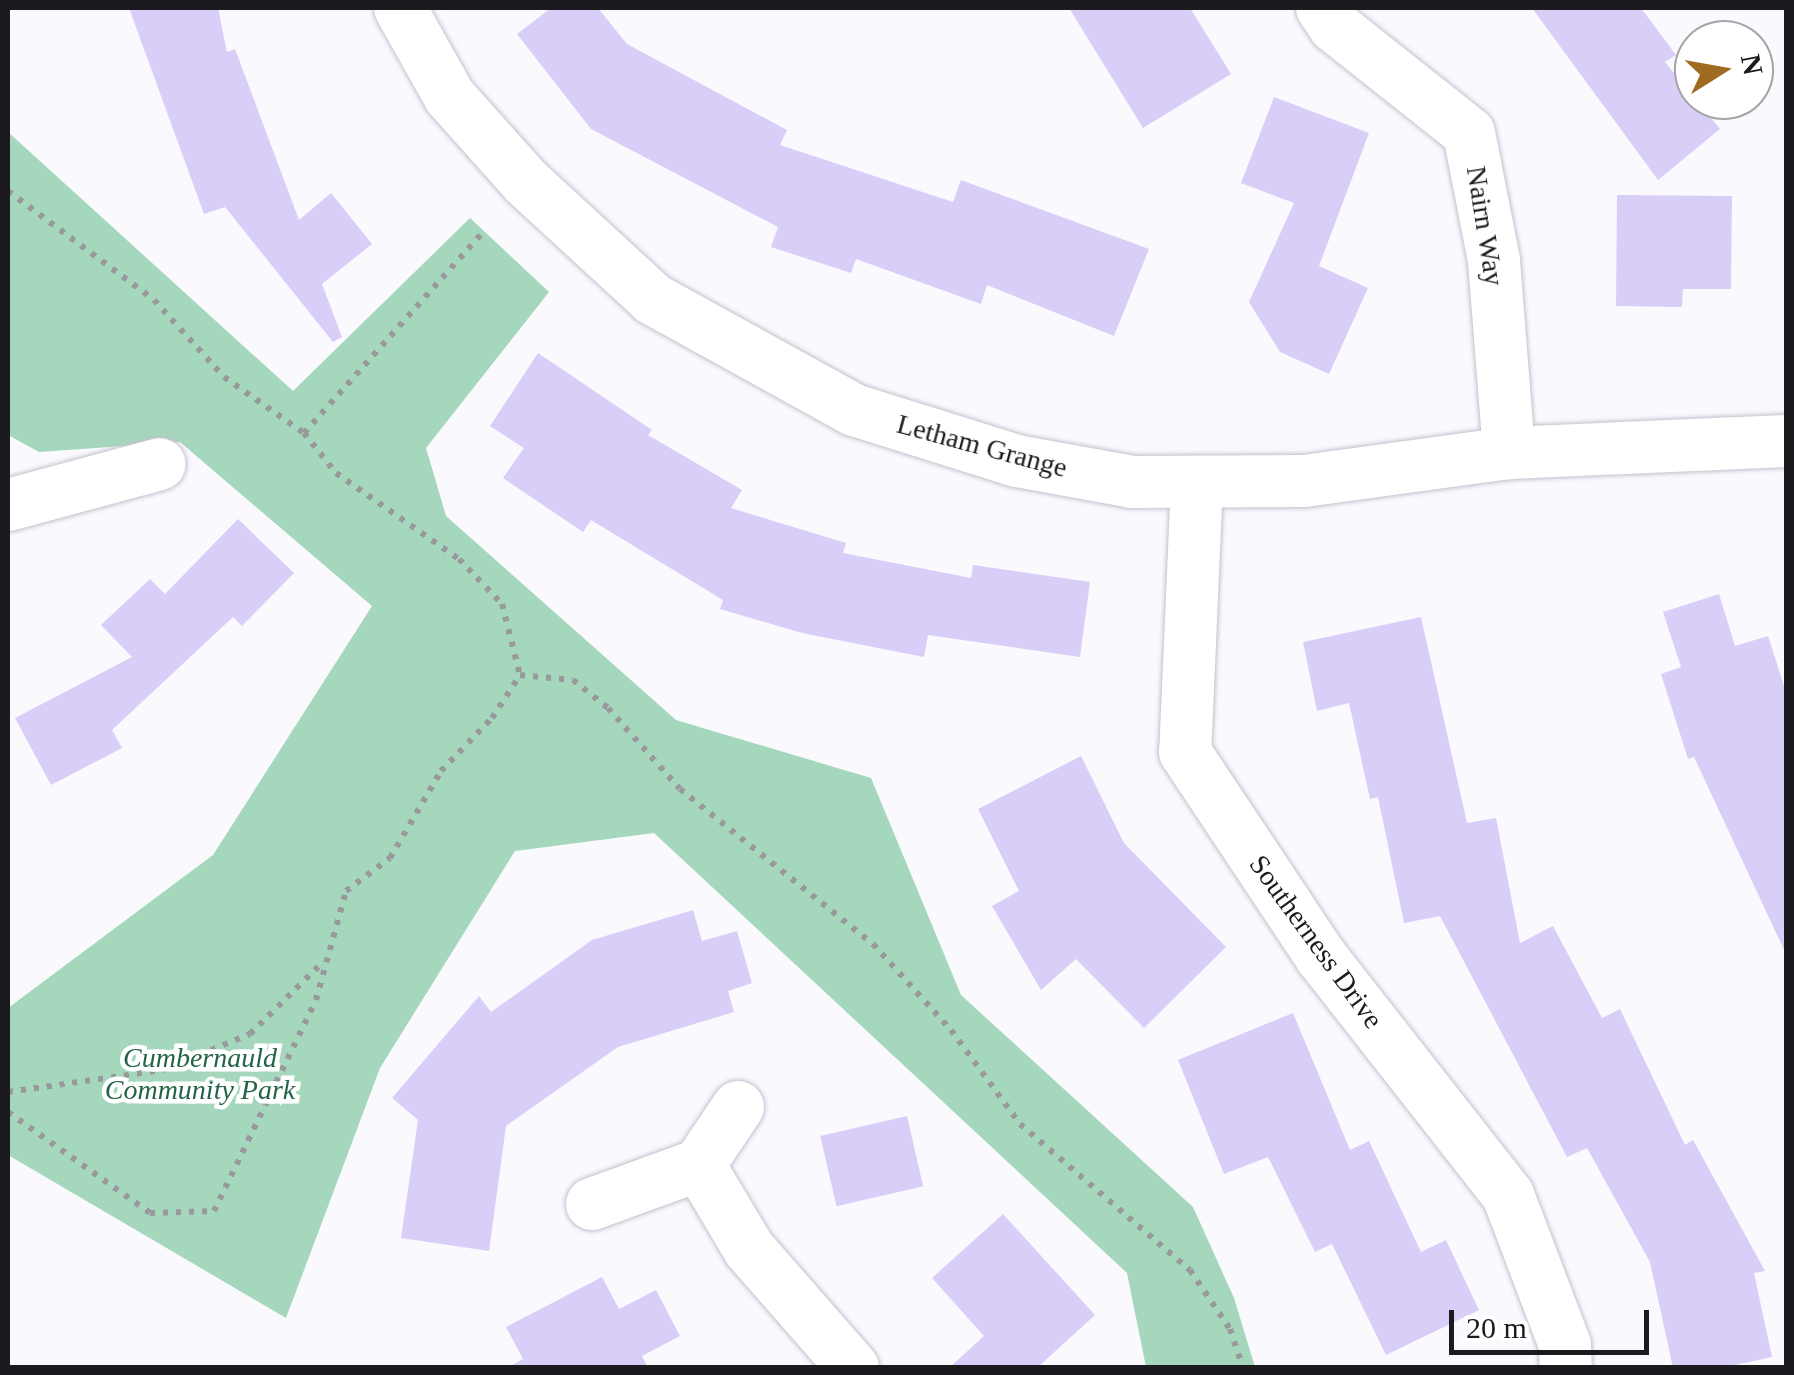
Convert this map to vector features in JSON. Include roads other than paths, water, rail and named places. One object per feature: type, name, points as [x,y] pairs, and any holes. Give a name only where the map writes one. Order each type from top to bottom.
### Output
[{"type":"street","name":"Letham Grange","points":[[400,8],[450,97],[527,183],[653,298],[854,410],[1017,461],[1132,482],[1304,481],[1508,453],[1786,442]]},
{"type":"street","name":"Nairn Way","points":[[1322,8],[1334,26],[1469,133],[1494,261],[1508,453]]},
{"type":"street","points":[[8,505],[160,464]]},
{"type":"street","name":"Southerness Drive","points":[[1197,482],[1184,752],[1322,958],[1508,1195],[1565,1345],[1566,1368]]},
{"type":"street","points":[[592,1204],[699,1165],[738,1108]]},
{"type":"street","points":[[699,1165],[748,1249],[854,1368]]},
{"type":"park label","name":"Cumbernauld Community Park","points":[[200,1074]]}]
